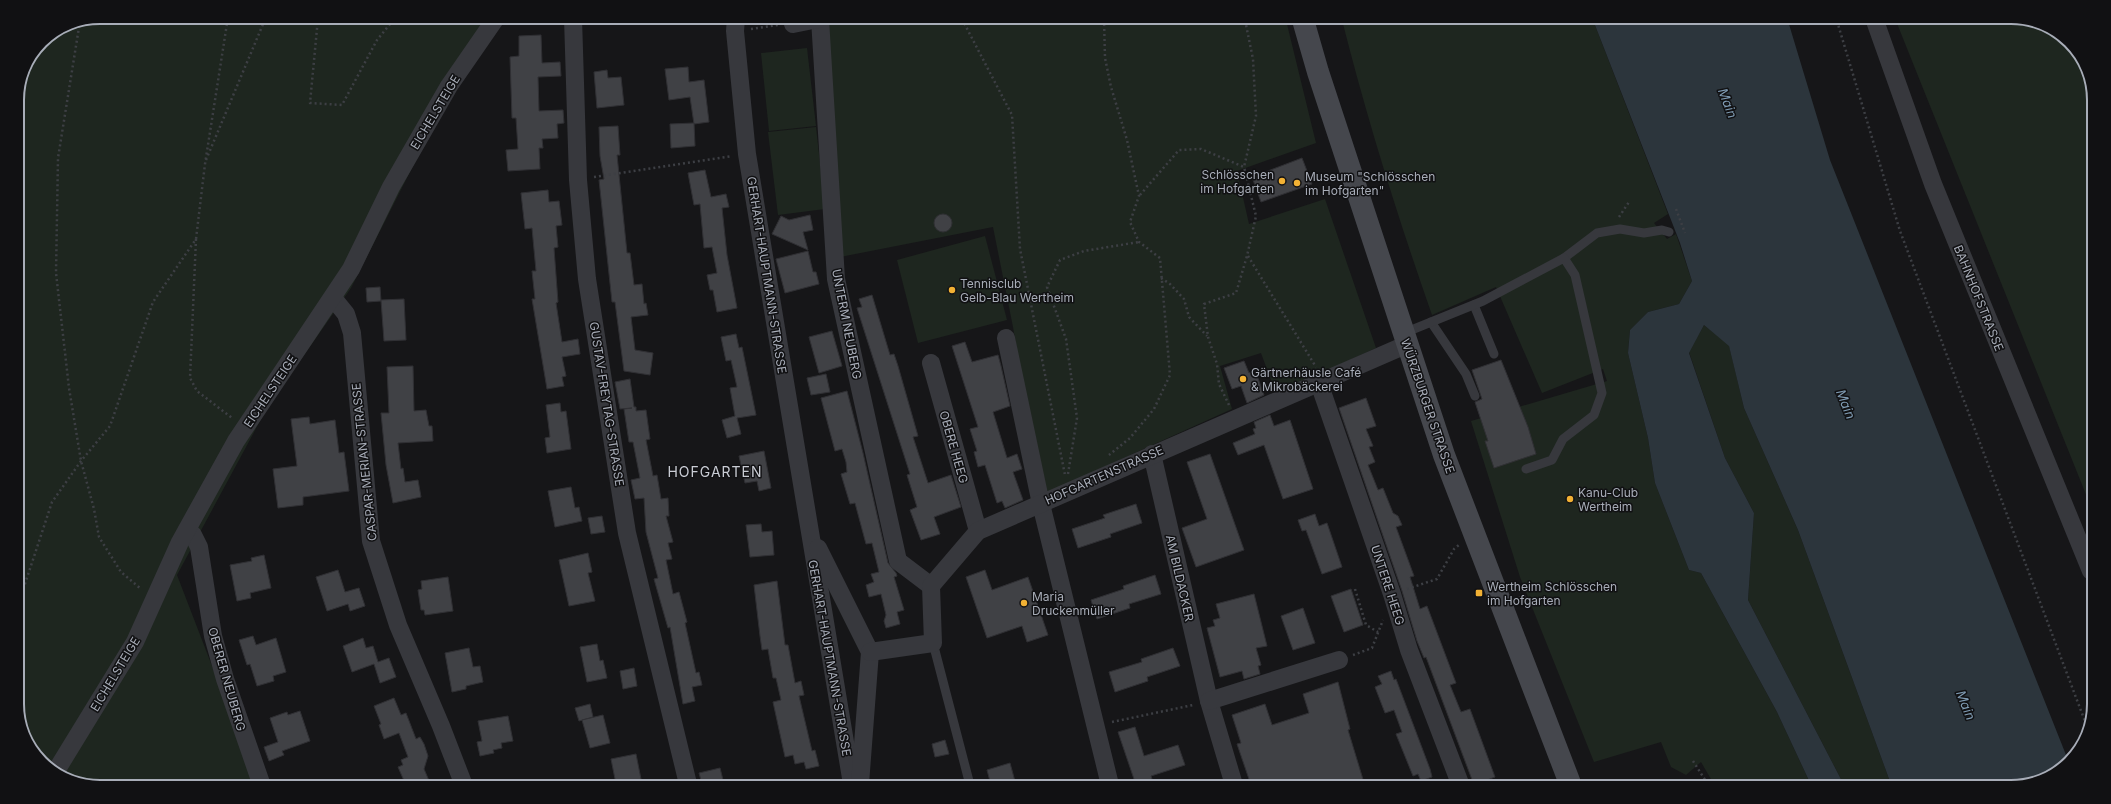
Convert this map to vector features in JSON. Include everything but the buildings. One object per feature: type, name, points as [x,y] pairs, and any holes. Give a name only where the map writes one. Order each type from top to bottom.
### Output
[{"type":"main road","name":"WÜRZBURGER STRASSE","points":[[1304,24],[1335,128],[1431,417],[1473,534],[1532,679],[1569,780]]},
{"type":"street","name":"EICHELSTEIGE","points":[[58,767],[135,642],[187,530],[245,427],[333,298],[350,270],[391,187],[445,93],[492,24]]},
{"type":"street","name":"GUSTAV-FREYTAG-STRASSE","points":[[573,24],[578,180],[587,279],[628,533],[687,780]]},
{"type":"street","name":"UNTERM NEUBERG","points":[[819,24],[836,279],[898,561],[931,586]]},
{"type":"street","name":"BAHNHOFSTRASSE","points":[[1875,24],[1932,184],[2087,561]]},
{"type":"street","name":"GERHART-HAUPTMANN-STRASSE","points":[[736,25],[747,154],[851,780]]},
{"type":"street","name":"CASPAR-MERIAN-STRASSE","points":[[333,298],[346,314],[352,333],[371,541],[398,625],[441,726],[462,780]]},
{"type":"street","points":[[1006,338],[1041,504],[1109,780]]},
{"type":"street","name":"HOFGARTENSTRASSE","points":[[931,586],[978,531],[1041,504],[1069,487],[1152,454],[1319,383],[1406,338]]},
{"type":"street","name":"OBERE HEEG","points":[[931,363],[978,531]]},
{"type":"street","name":"UNTERE HEEG","points":[[1319,383],[1392,594],[1409,650],[1459,780]]},
{"type":"street","name":"AM BILDACKER","points":[[1152,454],[1204,702],[1232,780]]},
{"type":"street","name":"OBERER NEUBERG","points":[[187,530],[193,535],[197,543],[213,636],[229,692],[260,780]]},
{"type":"street","name":"GERHART-HAUPTMANN-STRASSE","points":[[809,531],[870,652],[860,780]]},
{"type":"street","points":[[870,652],[933,643],[931,586]]},
{"type":"street","points":[[1204,702],[1344,658]]},
{"type":"lane","points":[[1406,338],[1431,322],[1474,305],[1564,258],[1597,233],[1620,230],[1644,233],[1665,228]]},
{"type":"lane","points":[[1526,469],[1552,460],[1563,439],[1594,415],[1602,393],[1575,275],[1564,258]]},
{"type":"lane","points":[[1474,305],[1494,354]]},
{"type":"lane","points":[[1431,322],[1466,374],[1475,396]]},
{"type":"lane","points":[[933,643],[969,780]]},
{"type":"path","points":[[227,24],[205,164],[196,239],[190,378],[197,391],[245,427]]},
{"type":"path","points":[[205,164],[263,24]]},
{"type":"path","points":[[317,24],[310,103],[342,104],[377,40],[390,24]]},
{"type":"path","points":[[736,25],[793,24]]},
{"type":"path","points":[[965,24],[1012,115],[1020,249],[1069,487]]},
{"type":"path","points":[[1104,24],[1105,58],[1111,87],[1127,140],[1139,196]]},
{"type":"path","points":[[1235,418],[1219,384],[1217,364],[1208,337],[1204,304],[1236,293],[1247,256],[1256,216],[1244,167],[1256,116],[1252,59],[1247,24]]},
{"type":"path","points":[[1838,24],[1900,231],[2085,722]]},
{"type":"path","points":[[79,27],[58,158],[56,273],[69,388],[81,461],[94,509],[99,537],[121,572],[140,589],[156,597]]},
{"type":"path","points":[[1103,459],[1130,438],[1154,409],[1170,375],[1160,258],[1139,242],[1130,222],[1139,196],[1179,150],[1201,149],[1244,167]]},
{"type":"path","points":[[578,180],[747,154]]},
{"type":"path","points":[[1676,209],[1685,233]]},
{"type":"path","points":[[24,587],[52,502],[81,461],[110,426],[153,302],[196,239]]},
{"type":"path","points":[[1069,487],[1078,418],[1066,339],[1047,287],[1060,260],[1084,250],[1139,242]]},
{"type":"path","points":[[1247,256],[1315,364],[1319,383]]},
{"type":"path","points":[[1161,278],[1170,284],[1184,299],[1189,318],[1208,337]]},
{"type":"path","points":[[1392,594],[1438,579],[1454,549],[1473,534]]},
{"type":"path","points":[[1355,589],[1366,625],[1378,632]]},
{"type":"path","points":[[1344,658],[1372,648],[1383,618]]},
{"type":"path","points":[[1109,723],[1204,702]]},
{"type":"path","points":[[1693,761],[1705,780]]},
{"type":"shaded area","points":[[95,24],[493,24],[412,168],[351,288],[267,408],[177,575],[256,780],[100,780],[75,776],[66,772],[46,758],[34,742],[25,719],[24,709],[24,95],[28,75],[34,62],[46,46],[66,32],[85,25]]},
{"type":"shaded area","points":[[820,24],[1287,24],[1316,143],[1237,171],[1249,224],[1325,199],[1376,348],[1276,394],[1261,353],[1220,366],[1232,409],[1042,495],[1013,327],[993,227],[835,258]]},
{"type":"shaded area","points":[[1343,24],[1595,24],[1668,214],[1654,223],[1667,239],[1676,234],[1692,281],[1679,304],[1648,312],[1630,330],[1628,353],[1648,438],[1655,483],[1689,570],[1701,573],[1777,712],[1809,780],[1712,780],[1701,762],[1686,775],[1671,767],[1661,742],[1594,762],[1520,577],[1471,421],[1607,381],[1603,369],[1542,393],[1496,287],[1432,315],[1407,242],[1362,94]]},
{"type":"shaded area","points":[[1897,24],[2026,25],[2045,32],[2065,46],[2077,62],[2083,75],[2087,95],[2087,497]]},
{"type":"shaded area","points":[[807,48],[816,126],[769,131],[761,53]]},
{"type":"shaded area","points":[[816,127],[825,209],[778,215],[768,132]]},
{"type":"shaded area","name":"Tennisclub Gelb-Blau Wertheim","points":[[985,236],[1007,320],[918,343],[897,260]]},
{"type":"shaded area","points":[[1704,325],[1729,345],[1744,408],[1798,530],[1889,780],[1841,780],[1748,600],[1754,513],[1725,458],[1689,352]]},
{"type":"water","name":"Main","points":[[1595,24],[1789,24],[1830,160],[2066,756],[2053,767],[2036,776],[2011,780],[1889,780],[1798,530],[1744,408],[1729,346],[1704,325],[1689,353],[1725,458],[1754,513],[1748,600],[1841,780],[1809,780],[1777,712],[1701,573],[1689,570],[1655,483],[1648,438],[1628,353],[1630,330],[1648,312],[1679,304],[1692,281],[1680,243]]},
{"type":"place","name":"Schlösschen im Hofgarten","points":[[1282,181]]},
{"type":"place","name":"Museum \"Schlösschen im Hofgarten\"","points":[[1297,183]]},
{"type":"place","name":"Tennisclub Gelb-Blau Wertheim","points":[[952,290]]},
{"type":"place","name":"Gärtnerhäusle Café & Mikrobäckerei","points":[[1243,379]]},
{"type":"place","name":"Kanu-Club Wertheim","points":[[1570,499]]},
{"type":"place","name":"Wertheim Schlösschen im Hofgarten","points":[[1479,593]]},
{"type":"place","name":"Maria Druckenmüller","points":[[1024,603]]},
{"type":"district","name":"HOFGARTEN","points":[[715,471]]}]
